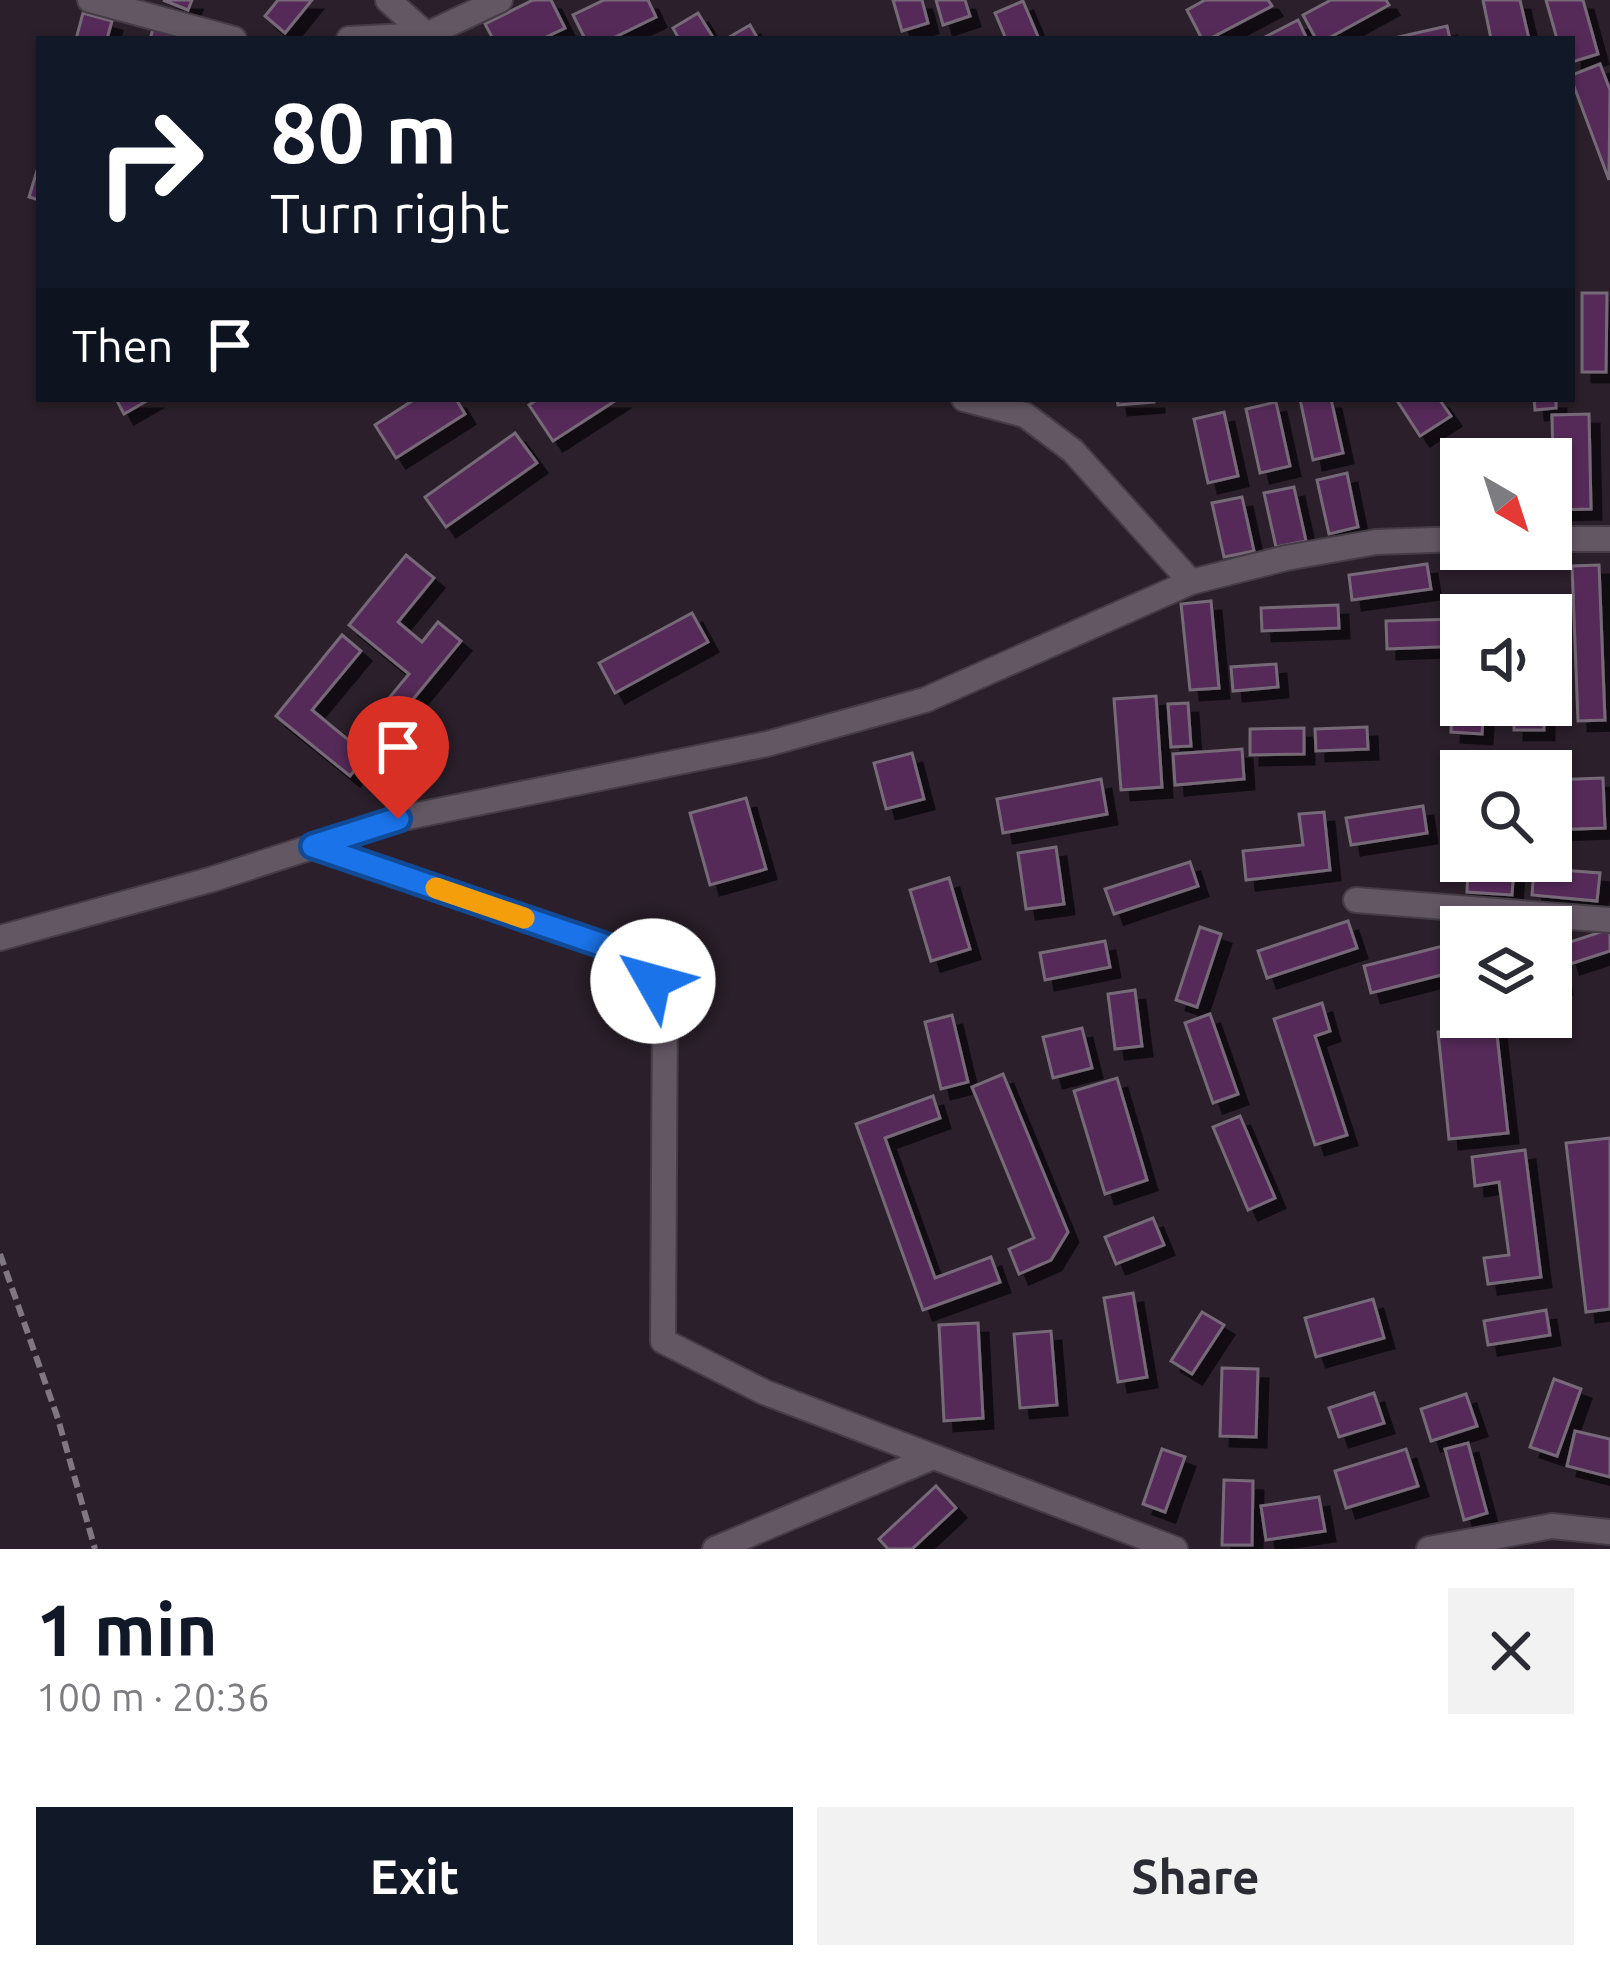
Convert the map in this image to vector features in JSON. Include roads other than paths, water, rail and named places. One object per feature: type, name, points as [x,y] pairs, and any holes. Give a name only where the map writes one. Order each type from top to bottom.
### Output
[{"type":"street","points":[[90,0],[223,36]]},
{"type":"street","points":[[388,0],[428,36]]},
{"type":"street","points":[[431,36],[500,0]]},
{"type":"street","points":[[975,402],[1025,415],[1073,451],[1191,582]]},
{"type":"street","points":[[1572,538],[1610,539]]},
{"type":"street","points":[[0,938],[213,879],[398,819],[767,744],[926,700],[1191,582],[1376,542],[1440,540]]},
{"type":"street","points":[[313,846],[641,958],[664,1004],[663,1341],[764,1392],[1175,1549]]},
{"type":"street","points":[[1356,900],[1610,920]]},
{"type":"street","points":[[715,1549],[933,1457]]},
{"type":"street","points":[[1429,1549],[1552,1526],[1610,1532]]}]
